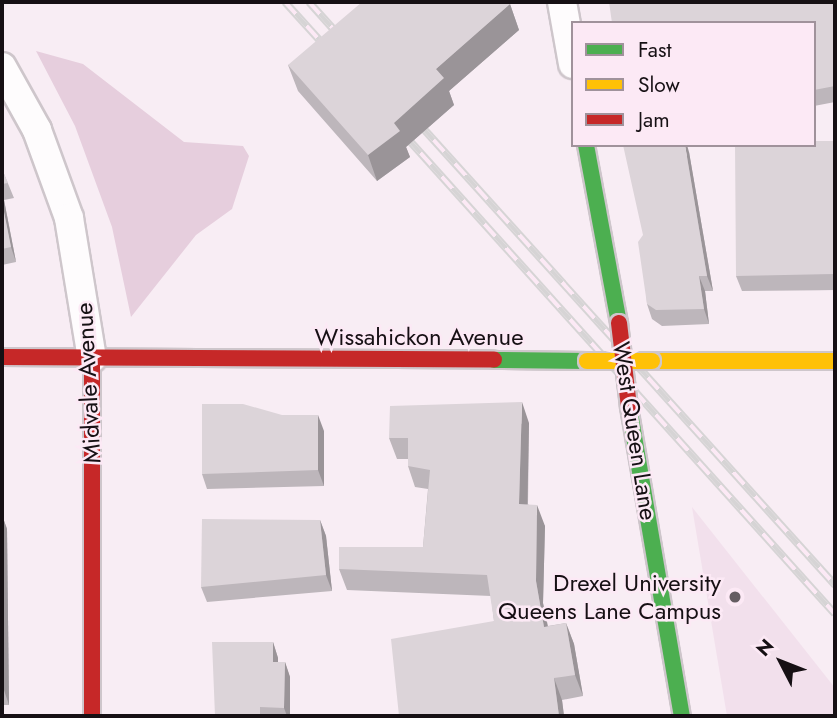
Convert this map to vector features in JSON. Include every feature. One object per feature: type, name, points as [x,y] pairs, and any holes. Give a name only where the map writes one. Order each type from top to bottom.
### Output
[{"type":"street","points":[[562,2],[571,53]]},
{"type":"street","name":"Midvale Avenue","points":[[2,67],[37,130],[69,218],[92,358],[92,716]]},
{"type":"street","name":"West Queen Lane","points":[[586,147],[619,323],[629,407],[682,716]]},
{"type":"street","name":"Wissahickon Avenue","points":[[2,357],[835,361]]},
{"type":"shaded area","points":[[36,51],[83,64],[184,142],[243,146],[249,156],[232,209],[196,235],[131,317],[112,227],[75,126]]},
{"type":"shaded area","name":"Drexel University Queens Lane Campus","points":[[692,507],[835,688],[835,716],[727,716]]},
{"type":"building","points":[[362,2],[510,4],[436,69],[444,78],[394,123],[400,131],[368,155],[288,65]]},
{"type":"building","points":[[609,2],[835,2],[835,86],[816,90],[816,21],[612,21]]},
{"type":"building","points":[[816,141],[835,141],[835,274],[736,276],[735,147],[816,147]]},
{"type":"building","points":[[623,147],[685,147],[707,276],[699,276],[704,309],[656,310],[647,304],[638,242],[643,235]]},
{"type":"building","points":[[2,169],[8,183],[2,184]]},
{"type":"building","points":[[2,202],[11,247],[2,249]]},
{"type":"building","points":[[522,402],[519,504],[537,505],[536,581],[544,627],[566,623],[575,675],[554,678],[559,716],[399,716],[391,639],[494,621],[487,575],[339,569],[339,547],[423,547],[430,470],[408,466],[408,438],[389,438],[390,406]]},
{"type":"building","points":[[202,404],[243,404],[282,415],[318,415],[318,470],[202,474]]},
{"type":"building","points":[[202,519],[320,520],[326,575],[201,587]]},
{"type":"building","points":[[2,526],[4,690],[2,690]]},
{"type":"building","points":[[212,642],[273,642],[273,662],[285,662],[284,708],[260,707],[260,716],[215,716]]},
{"type":"railway","points":[[285,2],[332,54]]},
{"type":"railway","points":[[309,2],[344,41]]},
{"type":"railway","points":[[412,116],[835,585]]},
{"type":"railway","points":[[399,129],[835,614]]},
{"type":"traffic: fast","points":[[586,147],[619,323]]},
{"type":"traffic: fast","points":[[494,360],[587,361]]},
{"type":"traffic: fast","points":[[629,407],[682,716]]},
{"type":"traffic: slow","points":[[587,361],[652,361]]},
{"type":"traffic: slow","points":[[652,361],[835,361]]},
{"type":"traffic: jam","points":[[619,323],[629,407]]},
{"type":"traffic: jam","points":[[2,357],[494,360]]},
{"type":"traffic: jam","points":[[92,358],[92,716]]},
{"type":"place","name":"Drexel University Queens Lane Campus","points":[[735,597]]}]
